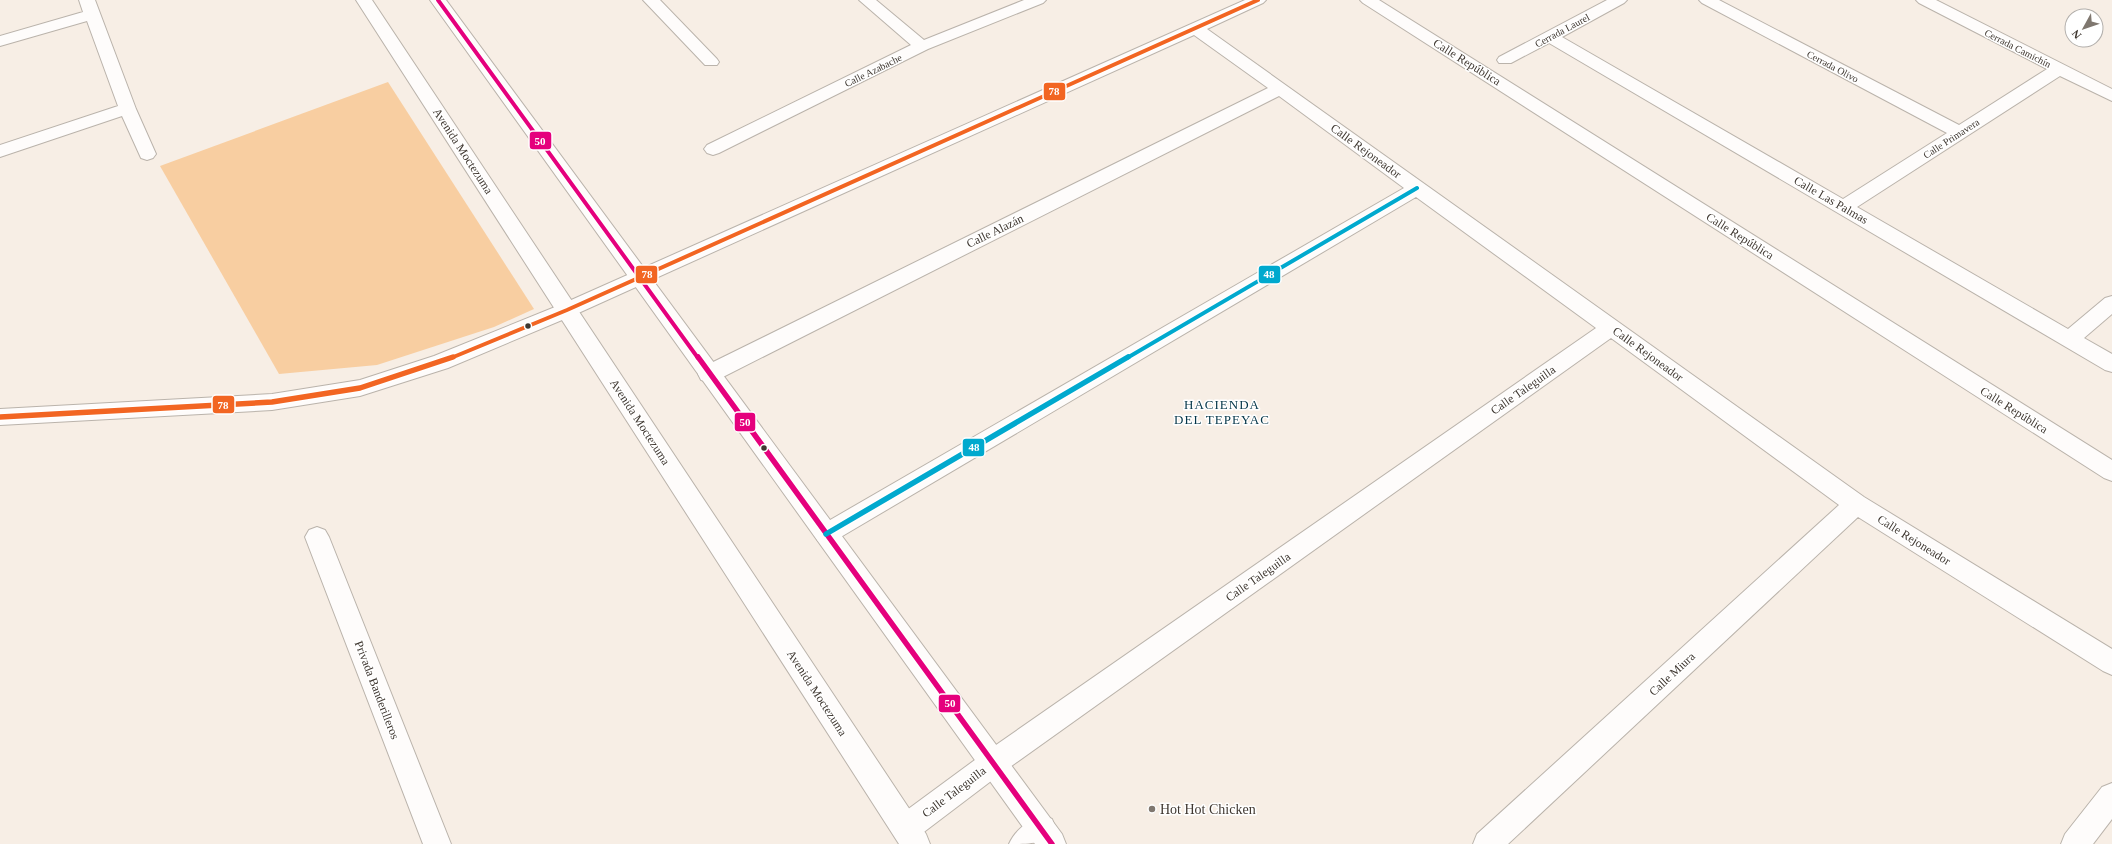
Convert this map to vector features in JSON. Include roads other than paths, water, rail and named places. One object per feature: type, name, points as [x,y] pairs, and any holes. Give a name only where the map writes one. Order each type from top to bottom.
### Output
[{"type":"street","name":"Avenida Moctezuma","points":[[364,0],[911,836]]},
{"type":"street","points":[[438,0],[993,763],[1039,839]]},
{"type":"street","points":[[651,0],[711,62]]},
{"type":"street","points":[[867,0],[922,46]]},
{"type":"street","name":"Calle Azabache","points":[[713,150],[922,46],[1038,0]]},
{"type":"street","points":[[0,417],[272,402],[360,388],[441,362],[567,310],[1258,0]]},
{"type":"street","name":"Calle República","points":[[1368,0],[2112,472]]},
{"type":"street","name":"Cerrada Laurel","points":[[1505,60],[1619,0]]},
{"type":"street","name":"Cerrada Olivo","points":[[1706,0],[1960,133]]},
{"type":"street","name":"Cerrada Camichín","points":[[1924,0],[2112,96]]},
{"type":"street","points":[[0,41],[90,7],[127,109],[147,154]]},
{"type":"street","name":"Calle Rejoneador","points":[[1195,28],[1856,504],[2112,663]]},
{"type":"street","name":"Calle Las Palmas","points":[[1549,36],[2112,364]]},
{"type":"street","name":"Calle Primavera","points":[[1844,208],[2059,69]]},
{"type":"street","name":"Calle Alazán","points":[[709,374],[1280,89]]},
{"type":"street","points":[[0,151],[127,109]]},
{"type":"street","points":[[826,534],[1417,188]]},
{"type":"street","points":[[2068,339],[2112,303]]},
{"type":"street","name":"Calle Taleguilla","points":[[911,836],[993,763],[1611,328]]},
{"type":"street","name":"Calle Miura","points":[[1487,844],[1856,504]]},
{"type":"street","name":"Privada Banderilleros","points":[[317,537],[437,844]]},
{"type":"street","points":[[2075,844],[2112,797]]},
{"type":"place","name":"Hot Hot Chicken","points":[[1152,809]]},
{"type":"district","name":"HACIENDA DEL TEPEYAC","points":[[1222,412]]}]
